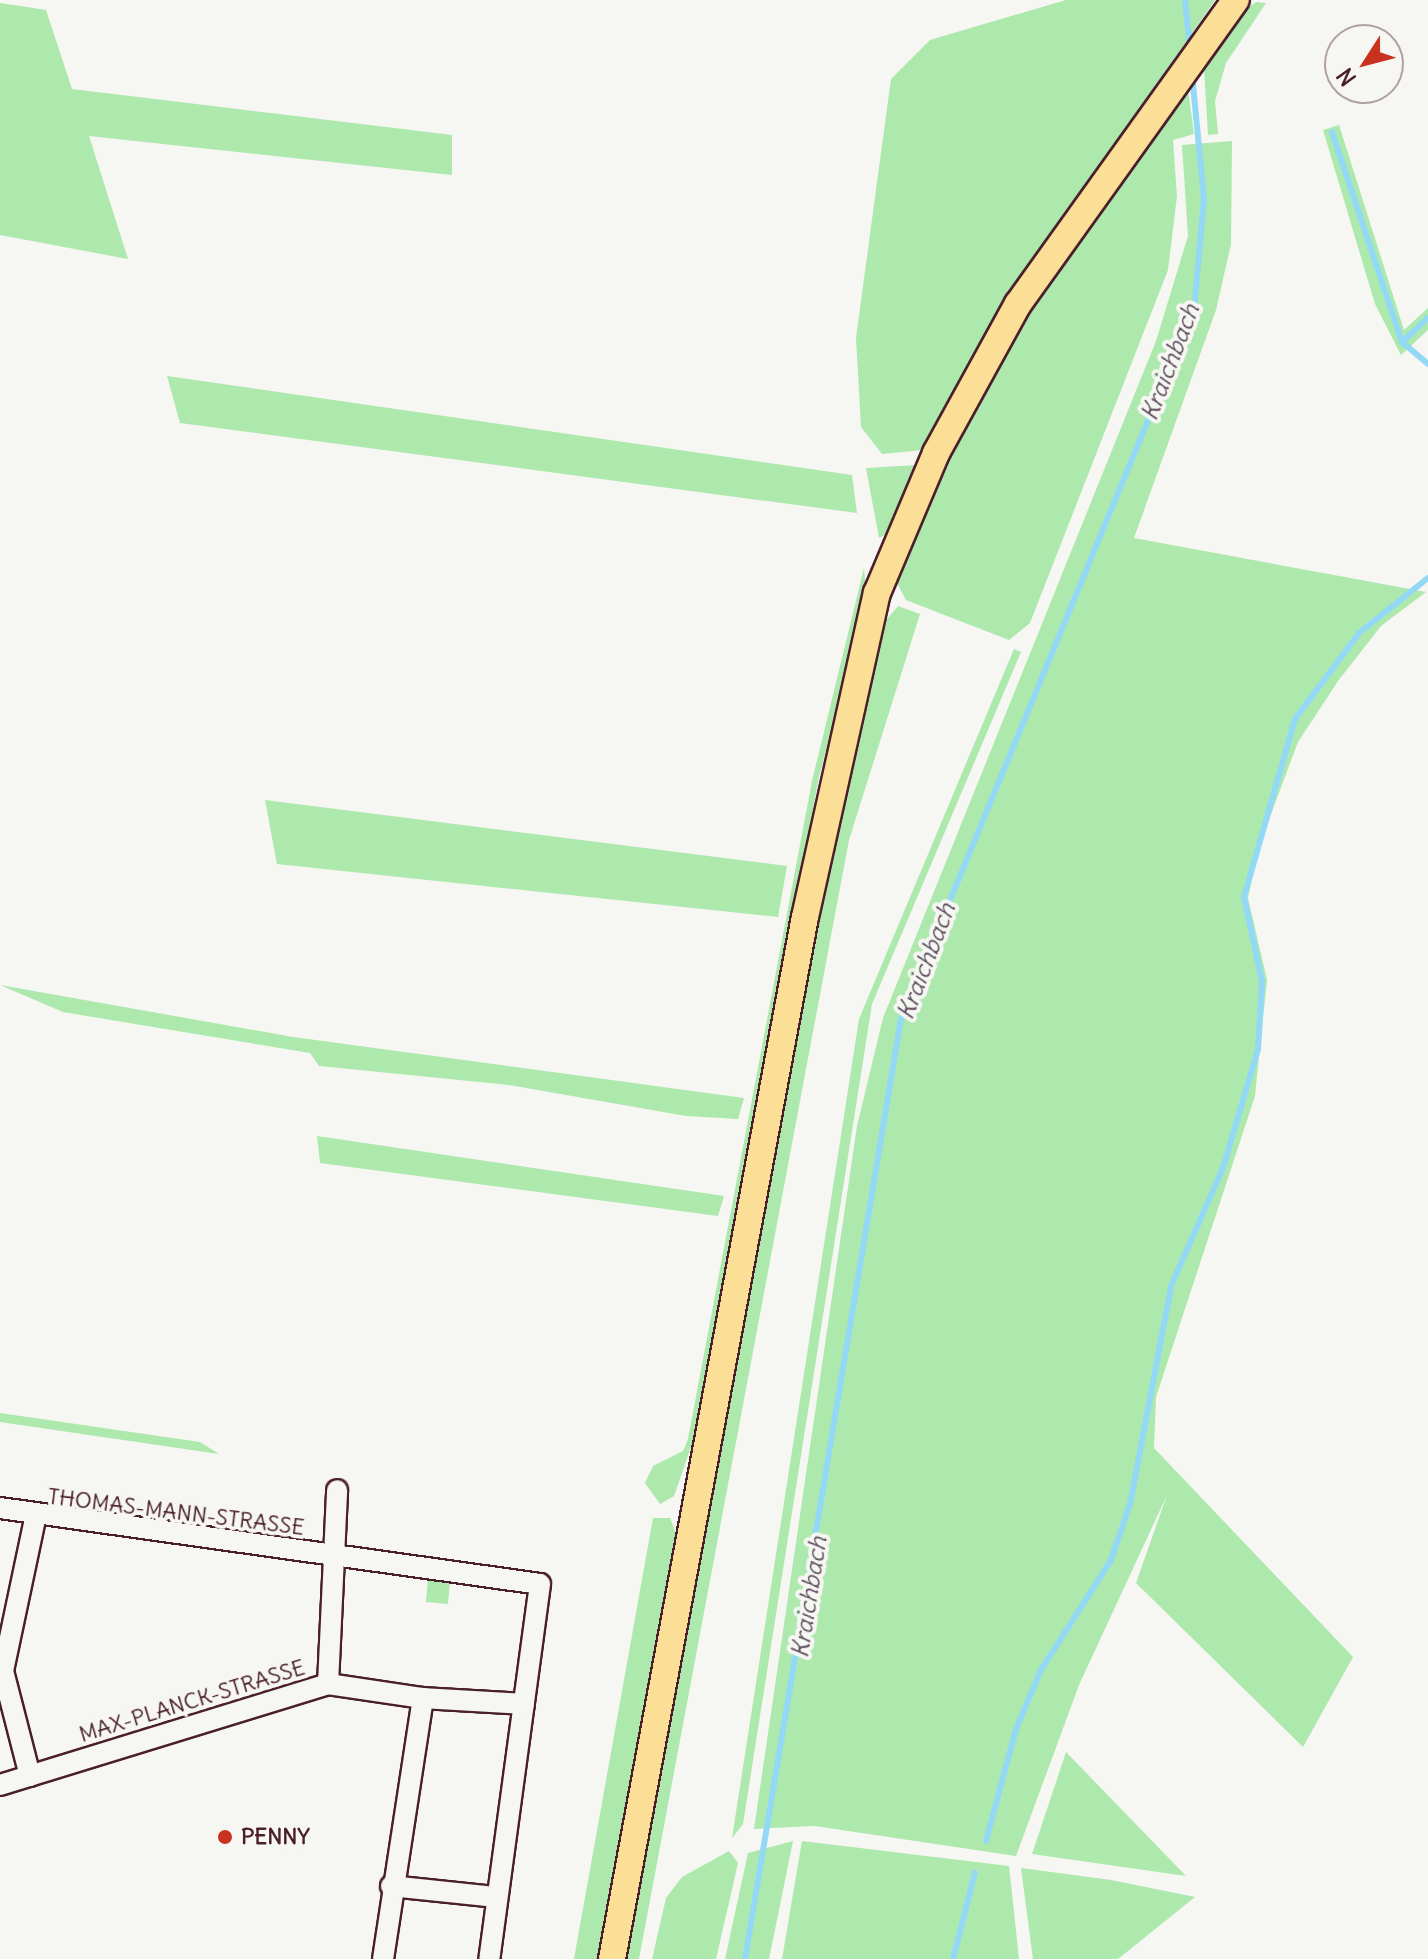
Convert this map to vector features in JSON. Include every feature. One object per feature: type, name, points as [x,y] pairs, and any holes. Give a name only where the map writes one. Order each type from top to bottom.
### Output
[{"type":"main road","points":[[612,1959],[808,902],[877,593],[989,353],[1236,0]]},
{"type":"street","name":"THOMAS-MANN-STRASSE","points":[[328,1684],[337,1490]]},
{"type":"street","points":[[0,1508],[36,1515]]},
{"type":"street","name":"THOMAS-MANN-STRASSE","points":[[30,1776],[3,1671],[36,1515],[334,1556]]},
{"type":"street","points":[[334,1556],[540,1584],[489,1959]]},
{"type":"street","name":"MAX-PLANCK-STRASSE","points":[[0,1785],[328,1684],[423,1698],[524,1704]]},
{"type":"street","points":[[383,1959],[391,1886],[423,1698]]},
{"type":"street","points":[[391,1886],[496,1897]]},
{"type":"green space","points":[[1066,0],[1215,0],[1001,308],[923,450],[882,454],[861,427],[856,338],[891,79],[930,40]]},
{"type":"green space","points":[[1257,2],[1266,3],[1226,63],[1215,101],[1218,134],[1208,135],[1204,68],[1243,10]]},
{"type":"green space","points":[[0,3],[46,10],[72,89],[452,135],[452,175],[89,136],[128,259],[0,235]]},
{"type":"green space","points":[[1188,90],[1194,134],[1173,140],[1177,196],[1168,270],[1030,623],[1009,640],[906,600],[896,581],[981,391],[1030,308]]},
{"type":"green space","points":[[1339,125],[1404,330],[1428,308],[1428,330],[1401,355],[1375,304],[1323,130]]},
{"type":"green space","points":[[1232,141],[1231,244],[1216,310],[1134,538],[1426,592],[1381,626],[1338,681],[1298,742],[1259,846],[1248,898],[1267,980],[1255,1096],[1156,1397],[1154,1448],[1353,1657],[1303,1747],[1136,1583],[1167,1495],[1079,1685],[1016,1856],[815,1826],[754,1829],[857,1126],[883,1018],[1156,341],[1188,236],[1182,145]]},
{"type":"green space","points":[[167,376],[852,475],[857,513],[180,423]]},
{"type":"green space","points":[[917,465],[888,533],[879,538],[866,468]]},
{"type":"green space","points":[[864,568],[866,592],[819,777],[698,1427],[674,1496],[660,1504],[645,1483],[653,1466],[683,1451],[688,1439],[812,781]]},
{"type":"green space","points":[[898,606],[920,614],[849,840],[639,1959],[626,1959],[799,1011],[882,625]]},
{"type":"green space","points":[[1014,649],[1021,652],[872,1004],[743,1824],[732,1838],[859,1019]]},
{"type":"green space","points":[[265,800],[787,866],[778,917],[277,864]]},
{"type":"green space","points":[[0,985],[293,1037],[744,1098],[738,1119],[686,1116],[509,1085],[319,1066],[310,1053],[63,1012]]},
{"type":"green space","points":[[317,1136],[724,1196],[718,1216],[320,1163]]},
{"type":"green space","points":[[0,1413],[200,1442],[219,1454],[0,1422]]},
{"type":"green space","points":[[653,1518],[670,1518],[678,1539],[599,1959],[574,1959]]},
{"type":"green space","points":[[428,1578],[450,1580],[448,1604],[426,1602]]},
{"type":"green space","points":[[1066,1752],[1186,1876],[1032,1854]]},
{"type":"green space","points":[[793,1841],[769,1959],[725,1959],[748,1853]]},
{"type":"green space","points":[[802,1841],[1009,1866],[1019,1959],[782,1959]]},
{"type":"green space","points":[[729,1851],[738,1863],[716,1959],[652,1959],[666,1898],[682,1877]]},
{"type":"green space","points":[[1021,1868],[1111,1880],[1195,1897],[1118,1959],[1033,1959]]},
{"type":"waterway","name":"Kraichbach","points":[[1185,0],[1190,48]]},
{"type":"waterway","name":"Kraichbach","points":[[745,1959],[901,1019],[1194,309],[1204,199],[1192,75]]},
{"type":"waterway","points":[[1332,132],[1402,342],[1428,318]]},
{"type":"waterway","points":[[1402,342],[1428,364]]},
{"type":"waterway","points":[[986,1841],[1016,1729],[1041,1670],[1111,1560],[1130,1504],[1171,1286],[1223,1168],[1258,1049],[1262,981],[1244,897],[1295,719],[1359,633],[1428,578]]},
{"type":"waterway","points":[[953,1959],[975,1873]]},
{"type":"place","name":"PENNY","points":[[225,1837]]}]
